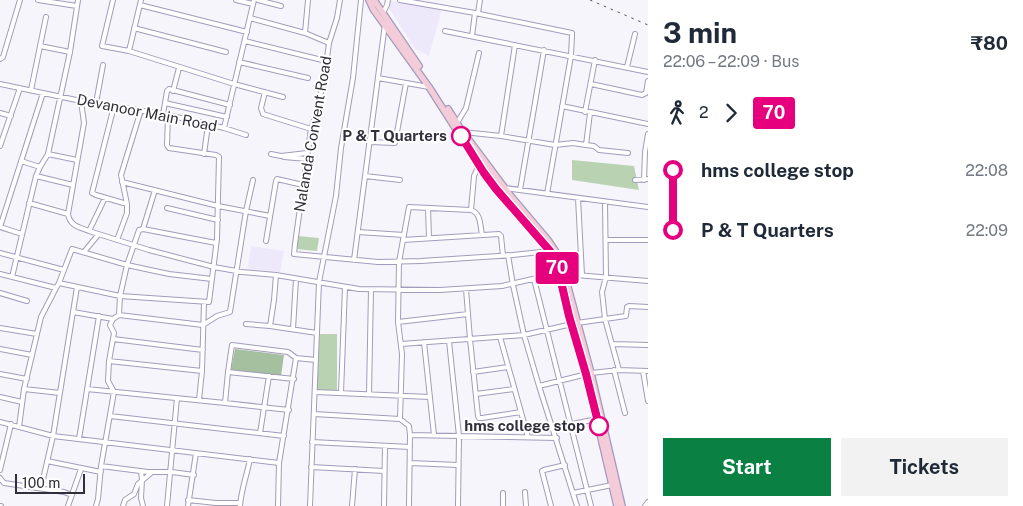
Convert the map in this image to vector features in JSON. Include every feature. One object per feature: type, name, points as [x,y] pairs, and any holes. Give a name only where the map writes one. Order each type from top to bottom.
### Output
[{"type":"main road","points":[[369,0],[373,9],[387,22],[457,123],[460,132],[548,240],[561,274],[575,324],[622,506]]},
{"type":"main road","points":[[374,0],[496,189],[552,250]]},
{"type":"main road","points":[[588,374],[617,506]]},
{"type":"street","points":[[0,60],[3,57],[20,0]]},
{"type":"street","points":[[38,0],[77,6]]},
{"type":"street","points":[[12,277],[36,176],[48,154],[70,52],[78,0]]},
{"type":"street","points":[[113,0],[102,46],[129,51],[179,68],[283,97]]},
{"type":"street","points":[[236,0],[255,1],[281,6]]},
{"type":"street","points":[[305,33],[308,0]]},
{"type":"street","name":"Nalanda Convent Road","points":[[340,0],[337,18],[329,43],[317,112],[311,129],[294,254],[378,262],[399,262],[508,256],[552,250]]},
{"type":"street","points":[[310,506],[319,282],[336,196],[353,78],[361,0]]},
{"type":"street","points":[[383,13],[388,5],[388,0]]},
{"type":"street","points":[[400,0],[414,1],[572,32],[571,56],[547,194]]},
{"type":"street","points":[[438,6],[439,0]]},
{"type":"street","points":[[472,36],[480,0]]},
{"type":"street","name":"Devanoor Main Road","points":[[0,84],[81,101],[166,114],[224,128],[255,1]]},
{"type":"street","points":[[129,51],[141,2],[247,32]]},
{"type":"street","points":[[31,90],[46,17]]},
{"type":"street","points":[[250,18],[305,33],[329,43]]},
{"type":"street","points":[[354,260],[387,22]]},
{"type":"street","points":[[134,28],[226,52]]},
{"type":"street","points":[[445,31],[648,72]]},
{"type":"street","points":[[627,67],[634,34]]},
{"type":"street","points":[[244,41],[326,61]]},
{"type":"street","points":[[0,42],[7,43]]},
{"type":"street","points":[[501,136],[515,45]]},
{"type":"street","points":[[40,46],[70,52]]},
{"type":"street","points":[[520,190],[544,50]]},
{"type":"street","points":[[457,123],[466,108],[479,53]]},
{"type":"street","points":[[586,144],[595,60]]},
{"type":"street","points":[[239,62],[308,78]]},
{"type":"street","points":[[96,103],[103,65]]},
{"type":"street","points":[[174,91],[179,68]]},
{"type":"street","points":[[378,78],[430,87]]},
{"type":"street","points":[[591,84],[642,95],[646,93],[648,81]]},
{"type":"street","points":[[370,142],[395,143],[406,83]]},
{"type":"street","points":[[0,146],[20,88]]},
{"type":"street","points":[[59,283],[120,296],[209,302],[218,220],[219,157],[170,148],[167,145],[165,103],[168,90],[230,105]]},
{"type":"street","points":[[265,92],[262,108],[263,114],[311,129]]},
{"type":"street","points":[[22,234],[0,227],[43,93]]},
{"type":"street","points":[[81,101],[84,123],[68,214],[69,221],[72,224],[98,235],[214,267],[371,290],[466,289],[513,284],[561,274],[648,281]]},
{"type":"street","points":[[165,103],[227,117]]},
{"type":"street","points":[[114,106],[92,193],[127,204]]},
{"type":"street","points":[[562,106],[648,124]]},
{"type":"street","points":[[116,240],[128,211],[121,175],[141,110]]},
{"type":"street","points":[[0,113],[10,116]]},
{"type":"street","points":[[204,154],[208,125]]},
{"type":"street","points":[[224,128],[246,136]]},
{"type":"street","points":[[460,132],[501,136],[555,145],[586,144],[599,150],[628,153]]},
{"type":"street","points":[[634,180],[646,180],[648,134]]},
{"type":"street","points":[[271,154],[282,156],[307,153]]},
{"type":"street","points":[[48,154],[77,160]]},
{"type":"street","points":[[283,157],[307,159]]},
{"type":"street","points":[[21,160],[40,167]]},
{"type":"street","points":[[471,210],[474,176],[479,165]]},
{"type":"street","points":[[36,176],[73,185]]},
{"type":"street","points":[[365,176],[400,180]]},
{"type":"street","points":[[266,241],[277,179],[303,185]]},
{"type":"street","points":[[96,506],[114,392],[108,381],[114,333],[110,325],[119,315],[203,325],[217,316],[230,312],[246,211],[253,180]]},
{"type":"street","points":[[122,182],[218,206],[270,216]]},
{"type":"street","points":[[496,189],[505,188],[648,207]]},
{"type":"street","points":[[143,229],[155,190]]},
{"type":"street","points":[[88,231],[105,198]]},
{"type":"street","points":[[578,198],[582,275]]},
{"type":"street","points":[[605,202],[606,277],[602,292],[605,319],[619,370]]},
{"type":"street","points":[[30,203],[68,214]]},
{"type":"street","points":[[400,419],[402,354],[398,322],[399,262],[409,207],[471,210],[479,215],[482,235]]},
{"type":"street","points":[[166,208],[218,220]]},
{"type":"street","points":[[428,208],[429,238]]},
{"type":"street","points":[[119,315],[120,296],[127,265],[139,230],[143,229],[216,243]]},
{"type":"street","points":[[358,232],[404,235]]},
{"type":"street","points":[[403,240],[500,234],[503,256]]},
{"type":"street","points":[[84,252],[98,235]]},
{"type":"street","points":[[606,240],[648,240]]},
{"type":"street","points":[[19,426],[24,389],[43,313],[59,283],[72,248],[127,265],[170,274],[212,279]]},
{"type":"street","points":[[0,253],[64,270]]},
{"type":"street","points":[[508,256],[524,335],[577,506]]},
{"type":"street","points":[[0,274],[56,288]]},
{"type":"street","points":[[270,326],[276,276]]},
{"type":"street","points":[[293,329],[296,279]]},
{"type":"street","points":[[534,279],[591,506]]},
{"type":"street","points":[[40,488],[53,436],[77,287]]},
{"type":"street","points":[[341,393],[345,287]]},
{"type":"street","points":[[466,289],[479,418],[521,412]]},
{"type":"street","points":[[369,394],[371,290]]},
{"type":"street","points":[[0,293],[26,301]]},
{"type":"street","points":[[199,400],[202,371],[204,302]]},
{"type":"street","points":[[400,344],[524,335],[626,316],[627,307],[629,306],[648,307]]},
{"type":"street","points":[[73,312],[114,319]]},
{"type":"street","points":[[398,322],[468,314]]},
{"type":"street","points":[[79,439],[99,316]]},
{"type":"street","points":[[246,324],[317,333]]},
{"type":"street","points":[[0,328],[37,334]]},
{"type":"street","points":[[500,337],[528,438]]},
{"type":"street","points":[[113,339],[203,350]]},
{"type":"street","points":[[449,341],[459,436],[458,506]]},
{"type":"street","points":[[424,342],[434,435]]},
{"type":"street","points":[[612,344],[648,346]]},
{"type":"street","points":[[225,403],[232,345],[288,352],[296,358],[316,360]]},
{"type":"street","points":[[0,349],[32,355]]},
{"type":"street","points":[[278,506],[279,463],[296,358]]},
{"type":"street","points":[[110,361],[202,371]]},
{"type":"street","points":[[473,372],[508,367]]},
{"type":"street","points":[[539,386],[559,380],[614,370],[645,371],[648,401]]},
{"type":"street","points":[[614,370],[625,413]]},
{"type":"street","points":[[228,372],[294,379]]},
{"type":"street","points":[[0,374],[27,379]]},
{"type":"street","points":[[260,433],[269,376]]},
{"type":"street","points":[[24,389],[60,393]]},
{"type":"street","points":[[87,389],[289,410]]},
{"type":"street","points":[[476,394],[514,389]]},
{"type":"street","points":[[314,392],[430,397]]},
{"type":"street","points":[[0,397],[22,402]]},
{"type":"street","points":[[167,506],[177,398]]},
{"type":"street","points":[[314,414],[400,419],[409,426],[409,506]]},
{"type":"street","points":[[110,416],[284,436]]},
{"type":"street","points":[[553,428],[598,419]]},
{"type":"street","points":[[0,422],[53,436],[279,463]]},
{"type":"street","points":[[0,470],[10,424]]},
{"type":"street","points":[[410,435],[557,438]]},
{"type":"street","points":[[312,442],[410,447]]},
{"type":"street","points":[[384,506],[385,446]]},
{"type":"street","points":[[188,506],[196,453]]},
{"type":"street","points":[[188,500],[240,505],[250,459]]},
{"type":"street","points":[[47,461],[101,472]]},
{"type":"street","points":[[410,463],[458,465]]},
{"type":"street","points":[[552,506],[542,472],[565,465]]},
{"type":"street","points":[[101,466],[194,475]]},
{"type":"street","points":[[311,467],[384,471]]},
{"type":"street","points":[[68,506],[81,469]]},
{"type":"street","points":[[352,506],[355,469]]},
{"type":"street","points":[[141,471],[140,498],[143,506]]},
{"type":"street","points":[[123,506],[125,500],[134,494],[138,484],[152,472]]},
{"type":"street","points":[[0,478],[2,482],[72,495]]},
{"type":"street","points":[[573,492],[612,485]]},
{"type":"street","points":[[503,492],[503,506]]},
{"type":"street","points":[[525,492],[526,506]]},
{"type":"street","points":[[134,494],[140,498]]},
{"type":"street","points":[[645,506],[648,502]]},
{"type":"shaded area","points":[[391,1],[442,8],[429,56],[415,49],[389,8]]},
{"type":"shaded area","points":[[251,246],[284,251],[280,272],[248,269]]},
{"type":"green space","points":[[572,160],[634,166],[639,190],[572,180]]},
{"type":"green space","points":[[298,236],[319,238],[317,251],[296,249]]},
{"type":"green space","points":[[317,334],[337,334],[337,391],[317,391]]},
{"type":"green space","points":[[235,349],[284,355],[281,376],[231,370]]},
{"type":"railway","points":[[590,0],[648,25]]},
{"type":"bus line","name":"70","points":[[461,136],[496,189],[550,251],[559,273],[599,426]]},
{"type":"place","name":"P & T Quarters","points":[[461,136]]},
{"type":"place","name":"hms college stop","points":[[599,426]]}]
